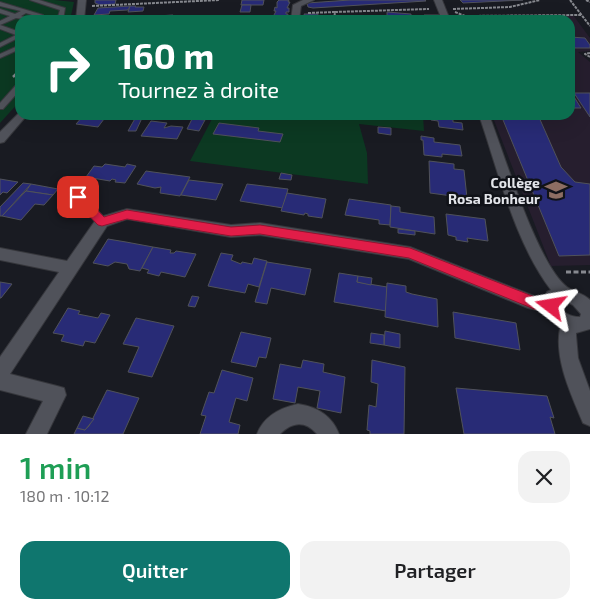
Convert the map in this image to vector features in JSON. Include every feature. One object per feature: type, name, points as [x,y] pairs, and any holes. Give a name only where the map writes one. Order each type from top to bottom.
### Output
[{"type":"street","points":[[295,15],[297,5],[310,0]]},
{"type":"street","points":[[0,139],[17,120]]},
{"type":"street","points":[[486,120],[529,240],[546,272],[562,294],[579,300],[588,309],[589,319],[586,323],[582,325],[569,324],[557,316],[551,306],[553,297],[562,294]]},
{"type":"street","points":[[0,373],[102,222],[127,214],[231,231],[260,229],[410,253],[534,303],[551,306]]},
{"type":"street","points":[[0,254],[71,268]]},
{"type":"street","points":[[569,324],[565,338],[590,416]]},
{"type":"street","points":[[0,381],[57,395],[36,434]]},
{"type":"street","points":[[267,434],[275,423],[285,416],[295,414],[317,419],[329,434]]},
{"type":"lane","points":[[33,0],[64,9],[62,15]]},
{"type":"lane","points":[[3,3],[38,15]]},
{"type":"lane","points":[[18,15],[26,11]]},
{"type":"lane","points":[[2,12],[15,16]]},
{"type":"lane","points":[[0,23],[15,16]]},
{"type":"lane","points":[[2,42],[15,37]]},
{"type":"lane","points":[[2,42],[15,45]]},
{"type":"lane","points":[[0,56],[15,48]]},
{"type":"lane","points":[[0,106],[15,91]]},
{"type":"lane","points":[[78,197],[102,222]]},
{"type":"path","points":[[84,3],[219,0]]},
{"type":"path","points":[[462,15],[447,9],[502,7],[527,4],[540,0]]},
{"type":"path","points":[[570,0],[590,26]]},
{"type":"path","points":[[586,0],[590,2]]},
{"type":"path","points":[[305,15],[335,12],[429,10],[432,6],[440,4]]},
{"type":"path","points":[[575,15],[581,15]]},
{"type":"path","points":[[590,53],[586,54],[590,57]]},
{"type":"shaded area","name":"Collège Rosa Bonheur","points":[[575,18],[590,38],[590,51],[578,52],[590,62],[590,265],[551,266],[494,120],[575,120]]},
{"type":"green space","points":[[0,0],[74,2],[71,15],[15,15],[15,106],[0,123]]},
{"type":"green space","points":[[211,120],[423,120],[424,131],[359,124],[367,153],[368,184],[190,161]]},
{"type":"building","points":[[95,0],[116,0],[115,4],[100,5],[95,3]]},
{"type":"building","points":[[242,0],[264,0],[263,5],[241,5]]},
{"type":"building","points":[[279,0],[289,0],[287,8],[289,8],[289,12],[286,12],[288,15],[274,15]]},
{"type":"building","points":[[350,0],[426,1],[313,8],[308,7],[307,3]]},
{"type":"building","points":[[460,0],[523,0],[463,3]]},
{"type":"building","points":[[242,5],[251,5],[250,12],[240,12]]},
{"type":"building","points":[[130,6],[144,7],[143,11],[128,12]]},
{"type":"building","points":[[130,6],[128,10],[110,11],[109,14],[94,15],[98,8]]},
{"type":"building","points":[[387,12],[411,14],[411,15],[387,15]]},
{"type":"building","points":[[575,37],[585,38],[590,48],[575,48]]},
{"type":"building","points":[[575,93],[590,93],[590,117],[575,94]]},
{"type":"building","points":[[575,98],[581,108],[575,108]]},
{"type":"building","points":[[80,120],[103,120],[98,127],[76,124]]},
{"type":"building","points":[[134,120],[141,120],[136,131],[128,131]]},
{"type":"building","points":[[192,120],[205,120],[199,131],[187,129]]},
{"type":"building","points":[[431,120],[453,120],[453,122],[462,123],[463,130],[439,127],[438,121]]},
{"type":"building","points":[[503,120],[540,120],[561,167],[575,182],[590,184],[590,255],[559,256]]},
{"type":"building","points":[[151,121],[167,123],[164,128],[171,126],[183,127],[177,139],[141,136]]},
{"type":"building","points":[[219,123],[259,128],[258,131],[283,134],[280,142],[213,134]]},
{"type":"building","points":[[378,127],[391,128],[391,135],[378,133]]},
{"type":"building","points":[[421,136],[434,138],[434,142],[460,145],[462,156],[442,154],[442,157],[424,155]]},
{"type":"building","points":[[429,161],[454,164],[454,169],[464,170],[467,198],[430,193]]},
{"type":"building","points":[[105,164],[125,167],[127,164],[136,166],[125,183],[115,182],[116,180],[112,179],[110,181],[86,177],[94,166],[102,167]]},
{"type":"building","points":[[146,171],[190,177],[180,196],[160,193],[161,187],[155,188],[137,184]]},
{"type":"building","points":[[281,173],[292,175],[291,180],[279,179]]},
{"type":"building","points":[[0,179],[18,182],[7,193],[3,192],[0,195]]},
{"type":"building","points":[[189,180],[223,184],[216,200],[181,195]]},
{"type":"building","points":[[23,183],[31,184],[0,216],[0,207]]},
{"type":"building","points":[[31,184],[58,189],[53,195],[26,191]]},
{"type":"building","points":[[247,184],[288,189],[283,208],[240,201]]},
{"type":"building","points":[[26,191],[53,195],[44,205],[35,204],[21,220],[2,216]]},
{"type":"building","points":[[287,193],[326,199],[322,218],[308,216],[305,213],[304,215],[281,211]]},
{"type":"building","points":[[349,199],[391,205],[390,225],[379,224],[379,220],[345,215]]},
{"type":"building","points":[[391,206],[400,207],[400,212],[434,217],[435,234],[390,227]]},
{"type":"building","points":[[446,214],[485,219],[488,241],[467,238],[468,242],[456,240],[456,237],[448,235]]},
{"type":"building","points":[[398,229],[415,231],[415,235],[398,233]]},
{"type":"building","points":[[108,239],[153,247],[140,271],[129,269],[127,264],[115,262],[108,266],[93,263]]},
{"type":"building","points":[[153,247],[171,250],[170,253],[176,251],[196,254],[185,277],[161,272],[159,276],[147,273],[149,270],[142,268]]},
{"type":"building","points":[[221,253],[233,255],[231,260],[241,264],[242,262],[252,264],[254,258],[267,261],[259,287],[248,284],[245,293],[208,286]]},
{"type":"building","points":[[267,262],[311,269],[305,295],[271,288],[267,304],[255,302]]},
{"type":"building","points":[[339,273],[358,276],[357,282],[387,287],[386,311],[334,302]]},
{"type":"building","points":[[358,276],[372,278],[371,285],[357,282]]},
{"type":"building","points":[[0,282],[12,284],[1,298],[0,298]]},
{"type":"building","points":[[387,283],[406,286],[406,292],[437,299],[438,327],[385,317]]},
{"type":"building","points":[[192,296],[199,297],[195,307],[188,306]]},
{"type":"building","points":[[68,308],[80,311],[78,314],[98,318],[101,313],[110,315],[95,343],[85,341],[83,346],[61,341],[64,335],[53,333]]},
{"type":"building","points":[[453,312],[516,323],[520,350],[455,338]]},
{"type":"building","points":[[136,318],[174,326],[152,377],[128,372],[139,347],[123,344]]},
{"type":"building","points":[[385,331],[400,334],[400,348],[384,345]]},
{"type":"building","points":[[241,332],[271,338],[266,358],[259,357],[256,367],[231,362]]},
{"type":"building","points":[[371,333],[384,335],[384,345],[370,343]]},
{"type":"building","points":[[303,360],[324,364],[323,372],[345,377],[341,413],[317,408],[320,391],[298,387],[295,403],[273,399],[280,364],[301,368]]},
{"type":"building","points":[[372,360],[405,367],[404,434],[370,434],[370,431],[367,430],[369,405],[376,407],[378,384],[371,382]]},
{"type":"building","points":[[222,370],[253,378],[247,401],[236,398],[229,422],[240,425],[238,434],[200,434],[206,416],[201,415],[209,392],[214,393]]},
{"type":"building","points":[[456,388],[547,396],[554,418],[550,417],[555,434],[464,434]]},
{"type":"building","points":[[107,390],[139,398],[123,434],[74,434],[77,428],[85,430],[89,426]]},
{"type":"building","points":[[83,416],[94,419],[85,430],[77,428]]},
{"type":"place","name":"Collège Rosa Bonheur","points":[[556,190]]},
{"type":"route","points":[[78,197],[102,222],[127,214],[231,231],[260,229],[410,253],[534,303],[551,306]]}]
